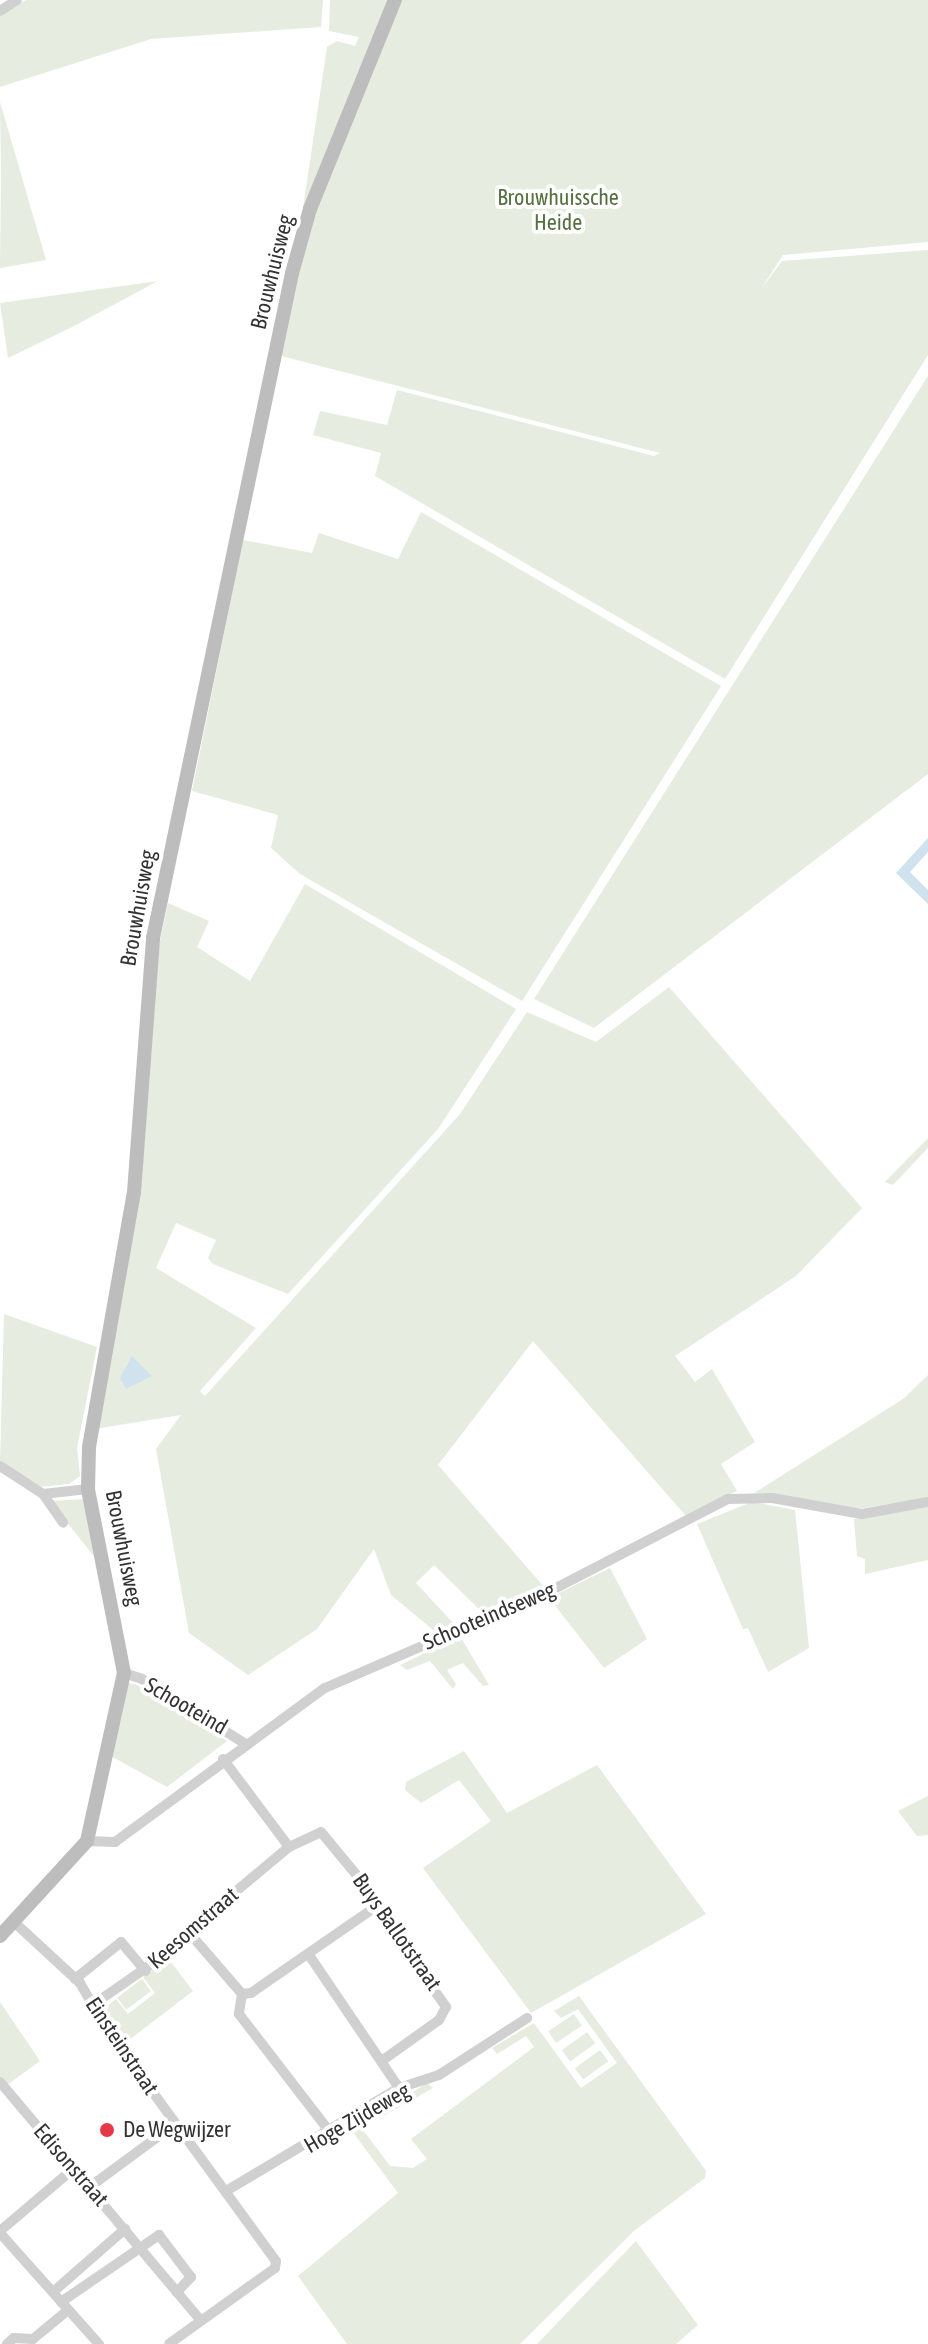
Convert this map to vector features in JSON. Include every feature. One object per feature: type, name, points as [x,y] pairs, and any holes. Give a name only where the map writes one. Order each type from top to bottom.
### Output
[{"type":"street","points":[[0,11],[17,0]]},
{"type":"street","name":"Brouwhuisweg","points":[[87,1841],[124,1673],[88,1489],[91,1420],[134,1192],[147,979],[159,903],[292,273],[310,209],[395,0]]},
{"type":"street","points":[[0,1466],[43,1494],[63,1523]]},
{"type":"street","points":[[43,1494],[88,1489]]},
{"type":"street","name":"Schooteindseweg","points":[[87,1841],[103,1846],[115,1842],[244,1743],[325,1688],[556,1588],[728,1499],[772,1498],[862,1514],[928,1502]]},
{"type":"street","name":"Schooteind","points":[[124,1673],[142,1679],[244,1743]]},
{"type":"street","points":[[223,1759],[289,1847]]},
{"type":"street","name":"Keesomstraat","points":[[94,2004],[192,1936],[198,1923],[289,1847],[321,1832]]},
{"type":"street","name":"Buys Ballotstraat","points":[[321,1832],[374,1896],[375,1907],[446,2007],[439,2020],[383,2060]]},
{"type":"street","points":[[0,1936],[87,1841]]},
{"type":"street","points":[[242,1994],[309,1955],[375,1907]]},
{"type":"street","name":"Einsteinstraat","points":[[14,1922],[75,1979],[175,2124],[276,2261],[275,2268],[199,2318]]},
{"type":"street","points":[[192,1936],[242,1994],[239,2014],[330,2132]]},
{"type":"street","name":"Einsteinstraat","points":[[75,1979],[121,1942],[145,1971]]},
{"type":"street","points":[[309,1955],[383,2060],[399,2088]]},
{"type":"street","name":"Hoge Zijdeweg","points":[[226,2191],[330,2132],[399,2088],[439,2075],[527,2018]]},
{"type":"street","name":"Edisonstraat","points":[[1,2087],[91,2186],[199,2318]]},
{"type":"street","points":[[91,2186],[175,2124]]},
{"type":"street","points":[[73,2169],[0,2232],[99,2344]]},
{"type":"street","points":[[53,2292],[125,2229]]},
{"type":"street","points":[[7,2344],[14,2338],[33,2339],[64,2306],[159,2235],[191,2277],[177,2292]]},
{"type":"street","points":[[169,2344],[199,2318]]},
{"type":"green space","points":[[26,0],[323,0],[321,27],[151,39],[0,87],[0,15]]},
{"type":"green space","name":"Brouwhuissche Heide","points":[[330,0],[928,0],[928,242],[783,255],[761,289],[782,261],[928,250],[928,355],[725,679],[375,476],[381,453],[313,435],[320,411],[387,425],[397,390],[654,456],[660,453],[281,356],[327,47],[337,41],[355,46],[359,37],[329,31]]},
{"type":"green space","points":[[0,102],[46,260],[0,268],[1,176]]},
{"type":"green space","points":[[158,281],[72,327],[8,358],[0,303]]},
{"type":"green space","points":[[928,376],[928,774],[594,1028],[534,999]]},
{"type":"green space","points":[[421,512],[721,686],[522,1001],[300,874],[271,848],[278,815],[192,791],[243,540],[312,553],[319,533],[398,559]]},
{"type":"green space","points":[[305,884],[516,1009],[438,1129],[288,1294],[213,1264],[208,1258],[216,1240],[176,1223],[156,1268],[256,1328],[200,1391],[205,1396],[460,1114],[527,1012],[596,1042],[669,987],[862,1208],[796,1276],[675,1356],[695,1382],[712,1369],[755,1442],[721,1464],[737,1491],[686,1516],[533,1341],[438,1465],[545,1588],[484,1614],[434,1565],[416,1583],[456,1626],[438,1634],[391,1595],[374,1549],[317,1629],[248,1675],[189,1633],[156,1449],[181,1415],[94,1429],[124,1270],[157,956],[168,903],[209,921],[197,947],[250,981]]},
{"type":"green space","points":[[928,1138],[928,1148],[893,1185],[885,1182]]},
{"type":"green space","points":[[4,1314],[97,1347],[77,1448],[80,1476],[69,1484],[38,1487],[0,1463]]},
{"type":"green space","points":[[928,1375],[928,1498],[856,1509],[754,1493],[903,1399]]},
{"type":"green space","points":[[85,1499],[97,1560],[50,1501]]},
{"type":"green space","points":[[752,1502],[795,1510],[809,1648],[768,1672],[748,1628],[743,1629],[697,1524]]},
{"type":"green space","points":[[928,1507],[928,1560],[865,1574],[865,1559],[857,1556],[854,1519]]},
{"type":"green space","points":[[610,1568],[647,1639],[604,1668],[549,1598]]},
{"type":"green space","points":[[460,1636],[489,1685],[483,1686],[463,1663],[447,1670],[456,1684],[453,1689],[430,1661],[407,1670],[400,1665]]},
{"type":"green space","points":[[127,1683],[137,1685],[227,1741],[167,1787],[109,1755]]},
{"type":"green space","points":[[464,1751],[507,1813],[597,1765],[706,1914],[531,2013],[423,1868],[491,1821],[459,1780],[421,1803],[405,1790],[406,1782]]},
{"type":"green space","points":[[928,1796],[928,1835],[917,1836],[898,1811]]},
{"type":"green space","points":[[168,1958],[193,1991],[125,2043],[101,2011],[116,1999],[128,2014],[155,1993],[143,1977]]},
{"type":"green space","points":[[142,1979],[151,1991],[126,2010],[117,1998]]},
{"type":"green space","points":[[579,1996],[706,2171],[705,2178],[635,2230],[520,2344],[347,2344],[298,2276],[398,2193],[349,2127],[366,2118],[363,2130],[390,2166],[413,2168],[427,2159],[411,2139],[534,2047],[526,2036],[497,2054],[492,2048],[534,2023],[581,2088],[617,2063],[578,2009],[561,2018],[554,2011]]},
{"type":"green space","points":[[0,2002],[40,2061],[7,2085],[0,2077]]},
{"type":"green space","points":[[574,2014],[582,2026],[556,2043],[548,2031]]},
{"type":"green space","points":[[587,2032],[595,2043],[570,2062],[562,2050]]},
{"type":"green space","points":[[600,2050],[608,2061],[583,2080],[575,2068]]},
{"type":"green space","points":[[427,2083],[433,2088],[380,2118],[375,2116]]},
{"type":"green space","points":[[636,2241],[698,2325],[676,2344],[537,2344]]},
{"type":"water","points":[[928,838],[928,852],[910,872],[928,890],[928,904],[896,873]]},
{"type":"water","points":[[132,1356],[152,1376],[126,1389],[120,1378]]},
{"type":"place","name":"De Wegwijzer","points":[[107,2130]]}]
